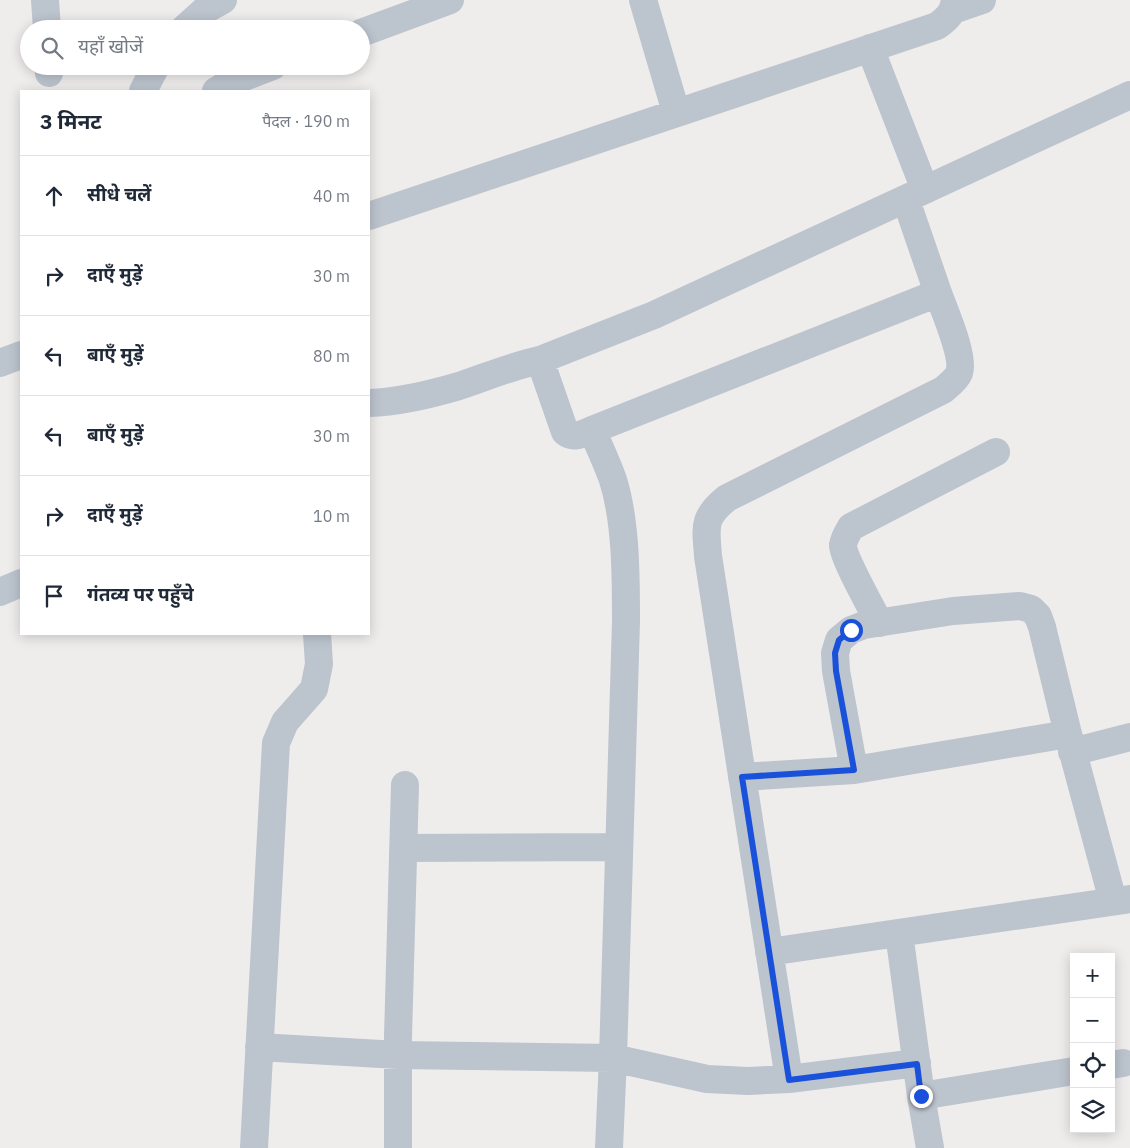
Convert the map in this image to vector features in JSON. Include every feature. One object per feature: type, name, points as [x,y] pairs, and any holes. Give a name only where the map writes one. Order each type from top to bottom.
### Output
[{"type":"street","points":[[46,0],[47,20]]},
{"type":"street","points":[[194,20],[205,10],[223,0]]},
{"type":"street","points":[[370,30],[450,0]]},
{"type":"street","points":[[643,0],[676,112]]},
{"type":"street","points":[[370,216],[937,26],[948,18],[954,5],[982,0]]},
{"type":"street","points":[[789,1080],[708,556],[706,531],[708,518],[716,506],[727,498],[943,390],[956,379],[960,372],[959,353],[938,293],[916,195],[870,48]]},
{"type":"street","points":[[144,90],[151,75]]},
{"type":"street","points":[[218,90],[231,82],[250,75]]},
{"type":"street","points":[[370,403],[385,402],[458,386],[540,360],[654,315],[1130,95]]},
{"type":"street","points":[[540,360],[565,432],[570,436],[578,436],[938,293]]},
{"type":"street","points":[[0,363],[20,355]]},
{"type":"street","points":[[592,430],[613,480],[626,571],[609,1148]]},
{"type":"street","points":[[880,623],[847,559],[843,546],[848,532],[852,527],[996,452]]},
{"type":"street","points":[[0,592],[20,583]]},
{"type":"street","points":[[769,952],[1121,900],[1070,743],[1042,627],[1038,616],[1031,609],[1020,606],[953,611],[864,625],[851,630],[839,640],[835,653],[836,671],[854,770]]},
{"type":"street","points":[[254,1148],[276,743],[286,722],[314,689],[319,664],[317,635]]},
{"type":"street","points":[[742,777],[854,770],[1130,737]]},
{"type":"street","points":[[398,1148],[398,1055],[405,785]]},
{"type":"street","points":[[404,848],[619,847]]},
{"type":"street","points":[[899,933],[930,1148]]},
{"type":"street","points":[[260,1047],[398,1055],[613,1058],[707,1080],[789,1080],[917,1064]]},
{"type":"street","points":[[921,1096],[1070,1072]]},
{"type":"route","points":[[851,630],[839,640],[835,653],[836,671],[854,770],[742,777],[789,1080],[917,1064],[921,1096]]}]
